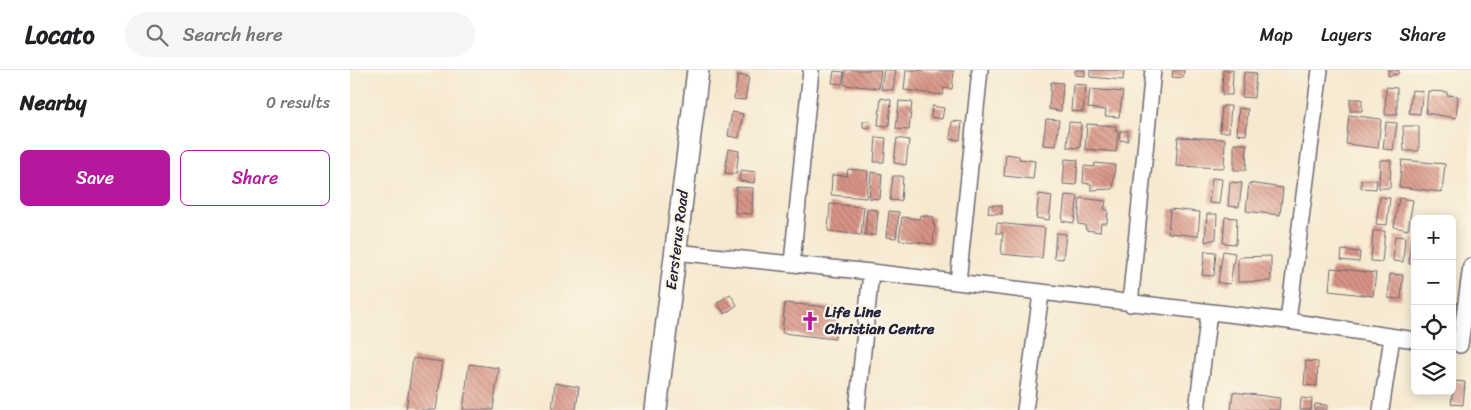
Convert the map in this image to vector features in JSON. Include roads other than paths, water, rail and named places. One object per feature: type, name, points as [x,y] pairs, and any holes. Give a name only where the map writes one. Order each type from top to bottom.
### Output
[{"type":"street","name":"Eersterus Road","points":[[656,410],[698,70]]},
{"type":"street","points":[[792,263],[811,70]]},
{"type":"street","points":[[958,282],[980,70]]},
{"type":"street","points":[[1130,304],[1153,70]]},
{"type":"street","points":[[1288,322],[1320,70]]},
{"type":"street","points":[[675,252],[958,282],[1041,294],[1288,322],[1411,339]]},
{"type":"street","points":[[1461,345],[1471,266]]},
{"type":"street","points":[[857,410],[871,272]]},
{"type":"street","points":[[1025,410],[1041,294]]},
{"type":"street","points":[[1197,410],[1209,312]]},
{"type":"street","points":[[1381,410],[1392,337]]},
{"type":"place","name":"Life Line Christian Centre","points":[[810,321]]}]
